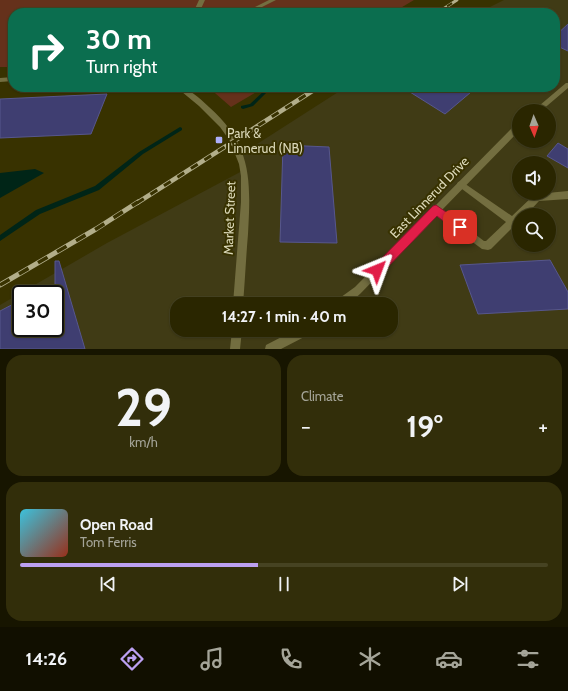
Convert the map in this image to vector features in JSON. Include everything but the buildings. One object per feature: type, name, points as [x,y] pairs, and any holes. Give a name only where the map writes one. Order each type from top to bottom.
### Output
[{"type":"street","points":[[256,8],[273,0]]},
{"type":"street","points":[[560,92],[568,85]]},
{"type":"street","name":"Market Street","points":[[185,92],[200,104],[226,130],[234,142],[244,170],[245,203],[238,297]]},
{"type":"street","points":[[545,104],[559,92]]},
{"type":"street","name":"East Linnerud Drive","points":[[350,297],[512,133]]},
{"type":"street","points":[[436,210],[482,245],[488,246],[512,221],[461,184]]},
{"type":"street","points":[[526,208],[537,198],[568,195]]},
{"type":"street","points":[[236,349],[237,337]]},
{"type":"street","points":[[270,349],[293,337]]},
{"type":"shaded area","points":[[0,0],[414,0],[400,8],[8,8],[8,67],[0,67]]},
{"type":"shaded area","points":[[504,0],[568,0],[568,349],[0,349],[0,305],[12,298],[12,337],[64,337],[64,285],[35,285],[107,243],[244,170],[240,155],[338,92],[560,92],[560,8],[488,8]]},
{"type":"shaded area","points":[[214,92],[256,92],[231,107]]},
{"type":"shaded area","points":[[35,169],[44,173],[0,198],[0,173]]},
{"type":"waterway","points":[[243,107],[251,105],[265,92]]},
{"type":"waterway","points":[[0,238],[38,212],[97,188],[141,153],[180,129]]},
{"type":"railway","points":[[445,8],[457,0]]},
{"type":"railway","points":[[137,203],[311,92]]},
{"type":"railway","points":[[0,285],[96,229],[138,202]]},
{"type":"place","name":"Park & Linnerud (NB)","points":[[219,140]]},
{"type":"route","points":[[377,270],[436,210],[460,227]]}]
